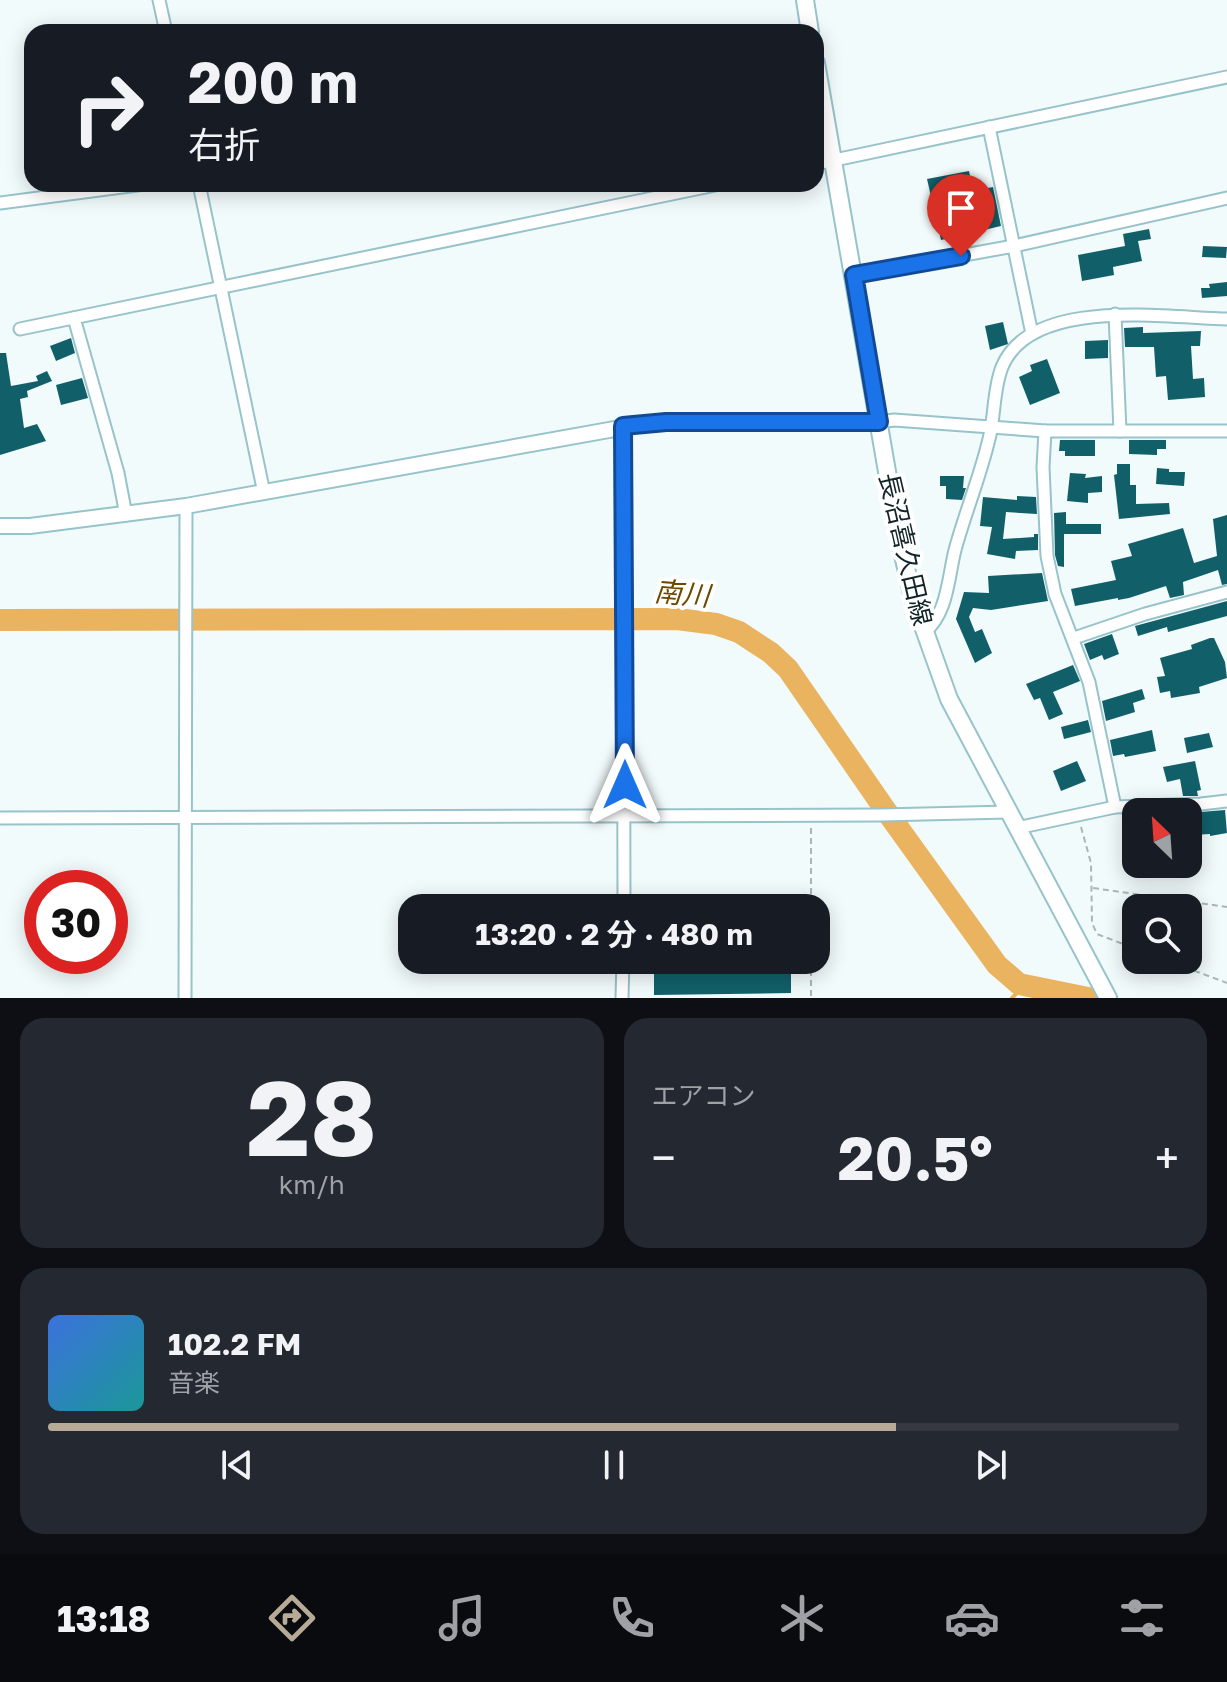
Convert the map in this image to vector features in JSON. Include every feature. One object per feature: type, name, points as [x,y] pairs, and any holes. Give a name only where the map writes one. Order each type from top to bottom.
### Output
[{"type":"main road","points":[[805,0],[809,24]]},
{"type":"main road","name":"長沼喜久田線","points":[[824,109],[902,555],[924,633],[949,699],[1105,994]]},
{"type":"street","points":[[159,0],[164,24]]},
{"type":"street","points":[[824,162],[1227,77]]},
{"type":"street","points":[[989,127],[1032,334]]},
{"type":"street","points":[[0,203],[84,192]]},
{"type":"street","points":[[201,192],[264,493]]},
{"type":"street","points":[[20,329],[682,192]]},
{"type":"street","points":[[854,275],[1014,246],[1227,198]]},
{"type":"street","points":[[1115,314],[1120,431]]},
{"type":"street","points":[[924,633],[940,616],[956,548],[992,427],[1002,366],[1014,350],[1032,334],[1055,325],[1115,314],[1227,319]]},
{"type":"street","points":[[74,318],[118,473],[126,515]]},
{"type":"street","points":[[0,526],[30,526],[186,506],[623,426],[666,422],[894,420],[1045,431],[1227,431]]},
{"type":"street","points":[[623,426],[624,894]]},
{"type":"street","points":[[1045,431],[1043,467],[1047,556],[1055,594],[1089,682],[1115,807]]},
{"type":"street","points":[[185,998],[186,506]]},
{"type":"street","points":[[1074,638],[1145,614],[1227,592]]},
{"type":"street","points":[[1017,828],[1115,807],[1227,801]]},
{"type":"street","points":[[0,818],[1009,812]]},
{"type":"street","points":[[622,998],[623,974]]},
{"type":"path","points":[[811,894],[811,825],[814,815]]},
{"type":"path","points":[[1077,815],[1089,852],[1092,923],[1097,934],[1122,944]]},
{"type":"path","points":[[1092,887],[1227,907]]},
{"type":"path","points":[[811,974],[811,998]]},
{"type":"path","points":[[1202,974],[1227,983]]},
{"type":"building","points":[[969,171],[973,191],[993,187],[1001,226],[941,240],[927,179]]},
{"type":"building","points":[[1149,229],[1151,239],[1138,241],[1142,261],[1113,267],[1114,275],[1082,281],[1078,255],[1125,246],[1123,234]]},
{"type":"building","points":[[1203,246],[1227,247],[1226,258],[1202,257]]},
{"type":"building","points":[[1227,282],[1227,296],[1202,298],[1201,288]]},
{"type":"building","points":[[1003,322],[1008,344],[990,350],[985,326]]},
{"type":"building","points":[[1143,327],[1143,333],[1201,331],[1200,346],[1191,346],[1193,379],[1204,378],[1205,397],[1168,400],[1166,376],[1156,377],[1154,347],[1125,347],[1124,328]]},
{"type":"building","points":[[71,338],[75,353],[56,361],[50,346]]},
{"type":"building","points":[[1108,340],[1108,358],[1085,359],[1085,341]]},
{"type":"building","points":[[0,353],[6,353],[11,386],[38,381],[36,376],[47,371],[52,381],[27,391],[28,397],[20,399],[24,428],[37,424],[46,441],[0,455]]},
{"type":"building","points":[[1047,359],[1060,393],[1030,405],[1019,377],[1032,371],[1030,365]]},
{"type":"building","points":[[82,378],[88,398],[61,405],[56,385]]},
{"type":"building","points":[[1060,440],[1095,440],[1095,456],[1065,456],[1065,451],[1059,451]]},
{"type":"building","points":[[1129,440],[1166,440],[1166,449],[1157,449],[1157,455],[1129,454]]},
{"type":"building","points":[[1117,464],[1130,464],[1130,485],[1136,485],[1136,504],[1169,503],[1170,514],[1119,519],[1114,475],[1117,474]]},
{"type":"building","points":[[1157,468],[1185,472],[1184,486],[1156,484]]},
{"type":"building","points":[[1070,473],[1086,474],[1085,478],[1102,476],[1102,492],[1088,493],[1088,503],[1067,501]]},
{"type":"building","points":[[940,476],[964,476],[963,488],[966,488],[962,500],[946,499],[946,486],[940,486]]},
{"type":"building","points":[[1017,496],[1036,497],[1037,514],[1006,512],[1003,539],[1034,537],[1038,534],[1038,550],[1016,551],[1015,559],[987,554],[992,527],[980,526],[983,497],[1017,500]]},
{"type":"building","points":[[1066,512],[1066,524],[1101,524],[1101,534],[1064,534],[1064,567],[1058,566],[1055,555],[1054,513]]},
{"type":"building","points":[[1227,515],[1227,584],[1222,585],[1218,570],[1183,582],[1184,595],[1170,598],[1166,586],[1129,598],[1075,606],[1071,589],[1116,580],[1111,561],[1132,556],[1128,544],[1183,528],[1194,563],[1217,556],[1213,519]]},
{"type":"building","points":[[1042,573],[1048,601],[991,610],[973,608],[969,617],[975,632],[982,629],[992,653],[975,663],[956,619],[964,592],[989,593],[988,576]]},
{"type":"building","points":[[1227,601],[1227,616],[1168,632],[1167,627],[1138,636],[1135,626]]},
{"type":"building","points":[[1112,634],[1119,654],[1104,660],[1102,655],[1090,660],[1084,644]]},
{"type":"building","points":[[1214,638],[1225,662],[1227,678],[1199,687],[1200,693],[1171,698],[1170,691],[1160,693],[1157,677],[1165,676],[1160,658],[1192,649],[1191,645]]},
{"type":"building","points":[[1073,665],[1080,681],[1053,692],[1063,714],[1049,720],[1040,698],[1034,700],[1026,684]]},
{"type":"building","points":[[1142,689],[1145,699],[1133,703],[1135,712],[1106,721],[1102,701]]},
{"type":"building","points":[[1088,720],[1091,732],[1064,739],[1061,727]]},
{"type":"building","points":[[1152,730],[1156,751],[1113,756],[1110,740]]},
{"type":"building","points":[[1209,733],[1213,747],[1187,753],[1184,738]]},
{"type":"building","points":[[1077,761],[1086,781],[1061,791],[1053,771]]},
{"type":"building","points":[[1195,761],[1201,790],[1197,791],[1198,796],[1183,796],[1180,779],[1167,782],[1163,767]]},
{"type":"building","points":[[1225,810],[1227,833],[1202,834],[1202,812]]},
{"type":"building","points":[[654,974],[791,974],[791,993],[654,995]]},
{"type":"waterway","name":"南川","points":[[0,620],[677,619],[716,624],[739,632],[771,653],[788,669],[997,965],[1019,984],[1088,998]]},
{"type":"waterway","points":[[1012,998],[1018,992],[1019,984]]},
{"type":"route","points":[[625,785],[623,426],[666,422],[879,422],[854,275],[961,256]]}]
